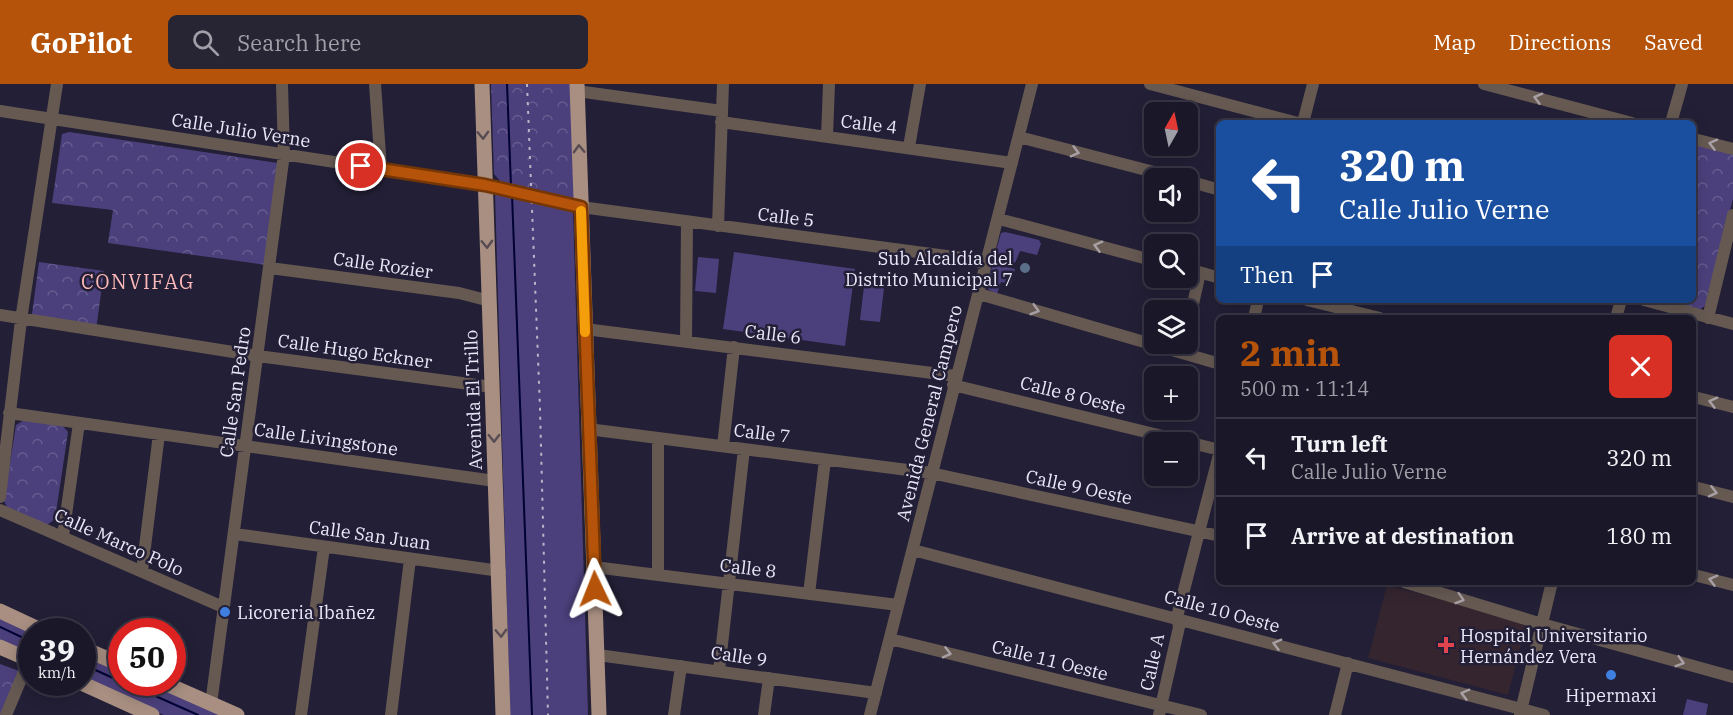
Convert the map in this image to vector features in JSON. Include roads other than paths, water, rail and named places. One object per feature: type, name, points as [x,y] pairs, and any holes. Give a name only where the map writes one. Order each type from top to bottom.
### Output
[{"type":"main road","name":"Avenida El Trillo","points":[[482,84],[503,715]]},
{"type":"main road","points":[[577,88],[599,715]]},
{"type":"main road","points":[[0,611],[18,619]]},
{"type":"main road","points":[[0,647],[18,655]]},
{"type":"main road","points":[[96,690],[152,715]]},
{"type":"main road","points":[[186,693],[237,715]]},
{"type":"street","points":[[0,497],[21,320],[57,84]]},
{"type":"street","name":"Calle San Pedro","points":[[211,704],[284,154],[282,84]]},
{"type":"street","points":[[375,84],[381,169]]},
{"type":"street","points":[[718,226],[723,84]]},
{"type":"street","points":[[827,137],[829,84]]},
{"type":"street","points":[[909,147],[920,84]]},
{"type":"street","name":"Avenida General Campero","points":[[870,715],[1032,84]]},
{"type":"street","points":[[1150,84],[1287,120]]},
{"type":"street","points":[[1304,120],[1313,84]]},
{"type":"street","points":[[1484,84],[1590,118],[1607,120]]},
{"type":"street","points":[[1672,120],[1682,84]]},
{"type":"street","name":"Calle 4","points":[[577,88],[827,137],[909,147],[1012,164]]},
{"type":"street","name":"Calle Julio Verne","points":[[0,111],[487,186],[581,207]]},
{"type":"street","points":[[1019,137],[1144,169]]},
{"type":"street","points":[[1696,140],[1733,149]]},
{"type":"street","points":[[1198,184],[1216,189]]},
{"type":"street","name":"Calle 5","points":[[581,207],[969,259],[986,264]]},
{"type":"street","points":[[1708,318],[1731,232],[1733,215]]},
{"type":"street","points":[[999,219],[1144,258]]},
{"type":"street","points":[[686,341],[687,222]]},
{"type":"street","name":"Calle Rozier","points":[[270,268],[459,293],[490,301]]},
{"type":"street","points":[[1198,272],[1216,277]]},
{"type":"street","points":[[979,294],[1144,338]]},
{"type":"street","points":[[1319,303],[1368,315]]},
{"type":"street","points":[[1655,303],[1733,324]]},
{"type":"street","name":"Calle Hugo Eckner","points":[[0,315],[258,356],[492,387]]},
{"type":"street","name":"Calle 6","points":[[585,328],[734,347],[955,380]]},
{"type":"street","points":[[723,446],[734,347]]},
{"type":"street","points":[[1197,354],[1216,362]]},
{"type":"street","name":"Calle 8 Oeste","points":[[955,380],[1216,449]]},
{"type":"street","points":[[1696,398],[1733,407]]},
{"type":"street","name":"Calle Livingstone","points":[[9,413],[495,481]]},
{"type":"street","points":[[63,536],[79,423]]},
{"type":"street","name":"Calle 7","points":[[588,429],[931,473]]},
{"type":"street","points":[[142,571],[159,434]]},
{"type":"street","points":[[658,438],[658,575]]},
{"type":"street","points":[[718,671],[744,449]]},
{"type":"street","points":[[809,594],[825,460]]},
{"type":"street","name":"Calle A","points":[[1160,710],[1179,627],[1178,617],[1216,466]]},
{"type":"street","name":"Calle 9 Oeste","points":[[931,473],[1216,535]]},
{"type":"street","points":[[1696,488],[1733,497]]},
{"type":"street","name":"Calle Marco Polo","points":[[0,510],[223,607]]},
{"type":"street","name":"Calle San Juan","points":[[235,534],[500,571]]},
{"type":"street","points":[[301,715],[324,547]]},
{"type":"street","name":"Calle 10 Oeste","points":[[913,550],[1178,617],[1521,712],[1544,715]]},
{"type":"street","points":[[391,715],[410,559]]},
{"type":"street","name":"Calle 8","points":[[594,567],[898,605]]},
{"type":"street","points":[[1696,576],[1733,585]]},
{"type":"street","points":[[1414,585],[1542,624],[1733,677]]},
{"type":"street","points":[[1521,712],[1551,585]]},
{"type":"street","name":"Calle 11 Oeste","points":[[890,639],[1160,710],[1201,715]]},
{"type":"street","name":"Calle 9","points":[[598,655],[876,693]]},
{"type":"street","points":[[1335,715],[1348,663]]},
{"type":"street","points":[[674,715],[681,666]]},
{"type":"street","points":[[764,715],[769,678]]},
{"type":"street","points":[[6,715],[18,688]]},
{"type":"waterway","points":[[507,84],[511,186]]},
{"type":"waterway","points":[[512,195],[532,715]]},
{"type":"waterway","points":[[0,627],[18,635]]},
{"type":"waterway","points":[[96,670],[108,676]]},
{"type":"waterway","points":[[155,696],[198,715]]},
{"type":"railway","points":[[527,84],[540,408],[548,715]]},
{"type":"place","name":"Sub Alcaldía del Distrito Municipal 7","points":[[1025,268]]},
{"type":"place","name":"Licoreria Ibañez","points":[[225,612]]},
{"type":"place","name":"Hospital Universitario Hernández Vera","points":[[1446,645]]},
{"type":"place","name":"Hipermaxi","points":[[1611,675]]},
{"type":"district","name":"CONVIFAG","points":[[138,281]]}]
